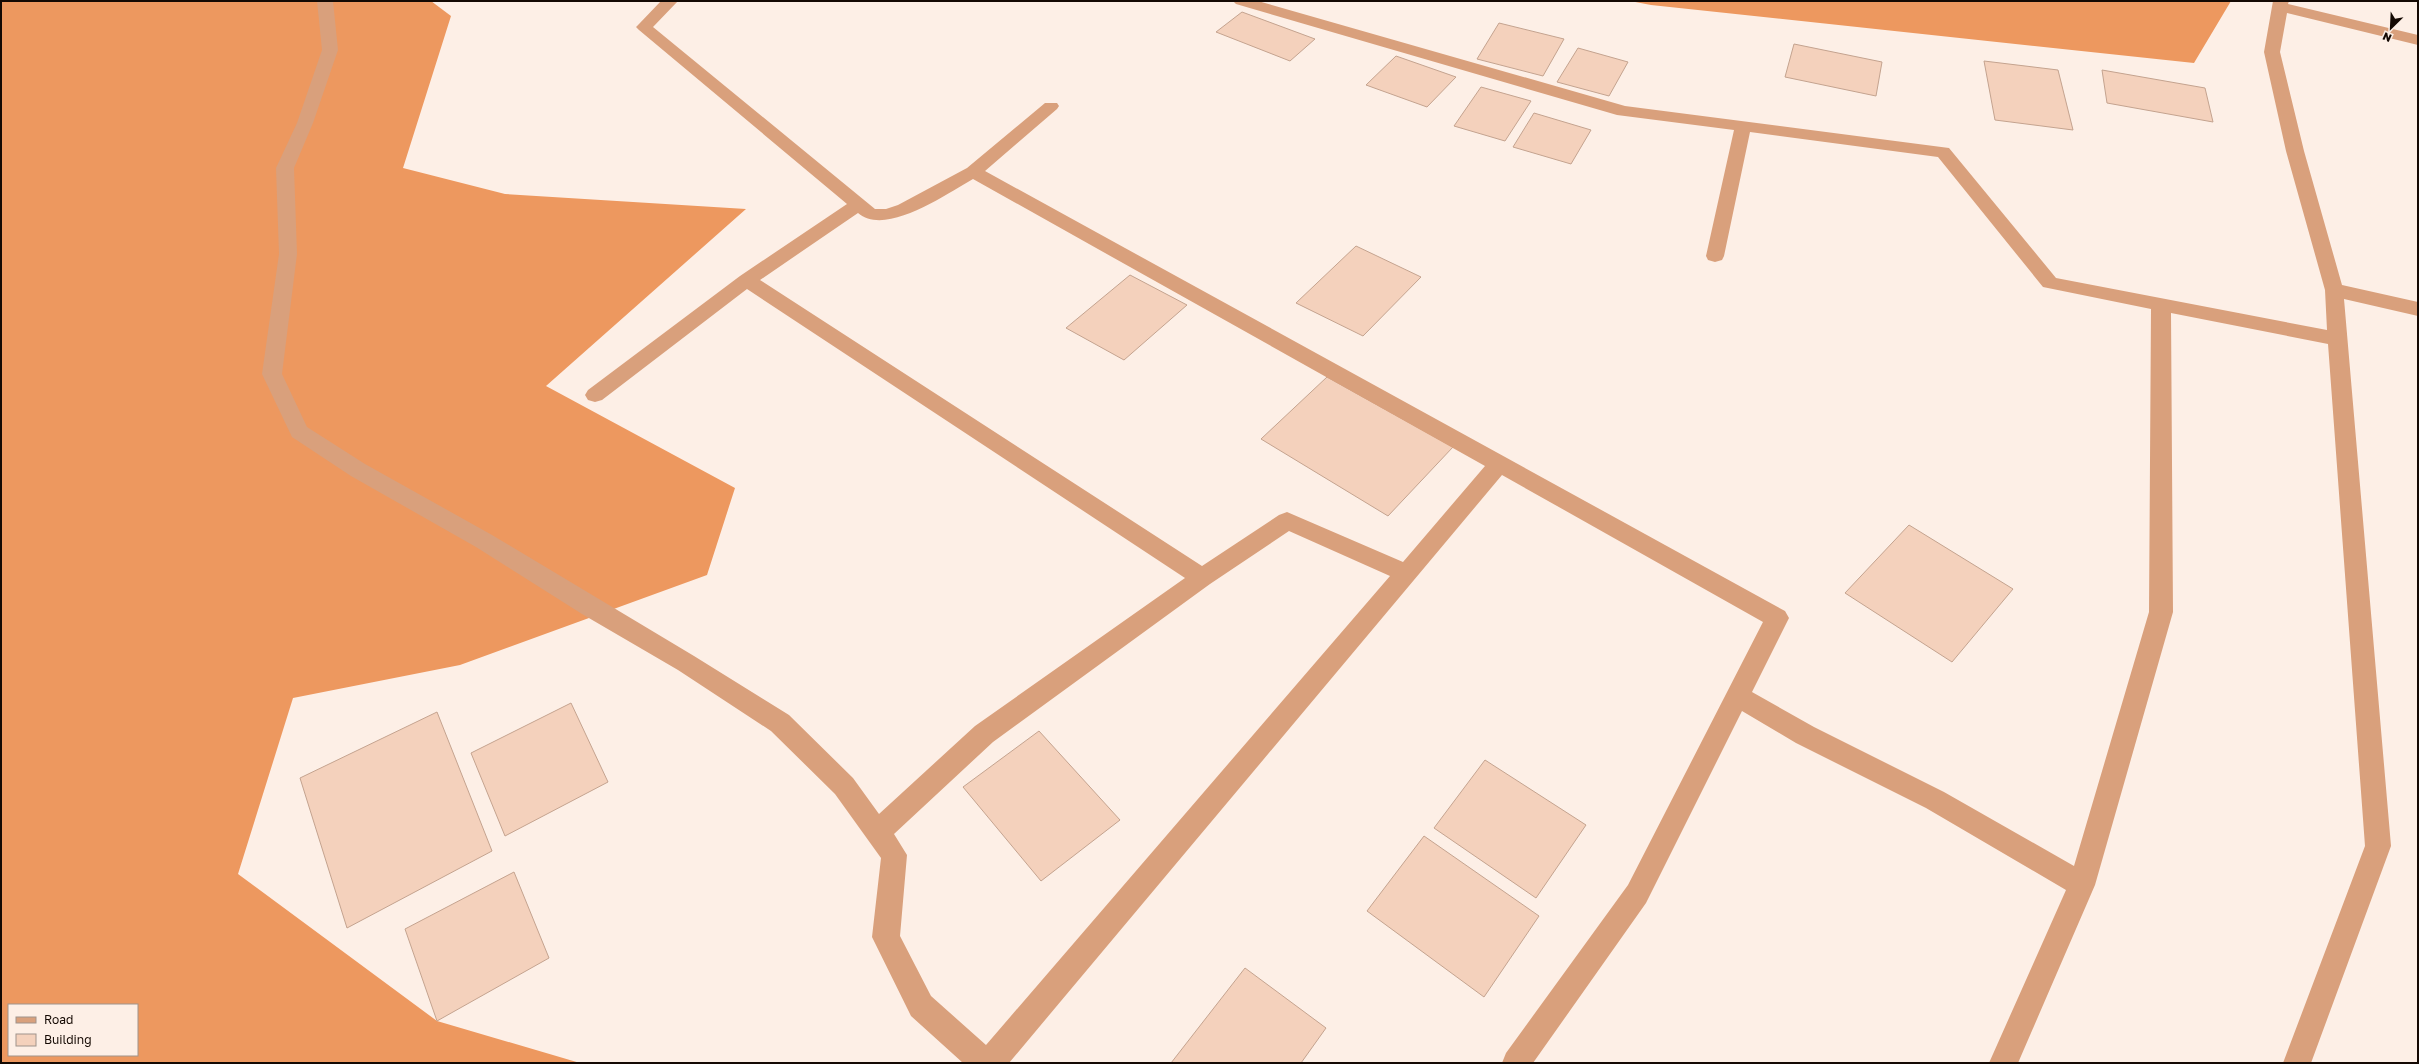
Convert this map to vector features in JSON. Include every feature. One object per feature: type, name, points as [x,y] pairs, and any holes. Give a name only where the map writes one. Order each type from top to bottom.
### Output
[{"type":"street","points":[[325,1],[330,50],[305,123],[285,168],[288,254],[272,374],[299,432],[358,470],[484,541],[590,607],[686,663],[780,723],[844,786],[894,855],[886,937],[921,1006],[985,1063]]},
{"type":"street","points":[[670,1],[644,27],[857,206],[870,214],[887,215],[904,209],[973,172],[1051,106]]},
{"type":"street","points":[[1241,1],[1365,35],[1623,111],[1943,152],[2050,283],[2338,339]]},
{"type":"street","points":[[2297,1063],[2378,846],[2334,290],[2295,152],[2272,52],[2280,4],[2418,40]]},
{"type":"street","points":[[1716,256],[1743,126]]},
{"type":"street","points":[[973,172],[1777,618],[1739,697],[1637,894],[1516,1063]]},
{"type":"street","points":[[595,395],[747,280],[857,206]]},
{"type":"street","points":[[747,280],[1202,578]]},
{"type":"street","points":[[2334,290],[2418,309]]},
{"type":"street","points":[[2004,1063],[2082,885],[2161,612],[2161,305]]},
{"type":"street","points":[[990,1063],[1500,463]]},
{"type":"street","points":[[878,832],[984,734],[1202,578],[1288,521],[1406,573]]},
{"type":"street","points":[[1739,697],[1805,735],[1936,800],[2082,885]]},
{"type":"shaded area","points":[[1,1],[431,1],[451,16],[403,168],[505,194],[746,209],[546,386],[735,488],[707,575],[460,665],[293,698],[238,874],[437,1021],[580,1063],[1,1063]]},
{"type":"shaded area","points":[[1630,1],[2231,1],[2194,63],[1651,5]]},
{"type":"building","points":[[1242,12],[1315,39],[1290,61],[1216,32]]},
{"type":"building","points":[[1499,23],[1564,39],[1543,76],[1477,59]]},
{"type":"building","points":[[1794,44],[1882,62],[1876,96],[1785,77]]},
{"type":"building","points":[[1578,48],[1628,62],[1609,96],[1557,82]]},
{"type":"building","points":[[1396,56],[1456,77],[1427,107],[1366,85]]},
{"type":"building","points":[[1984,61],[2058,70],[2073,130],[1995,120]]},
{"type":"building","points":[[2102,70],[2205,88],[2213,122],[2107,103]]},
{"type":"building","points":[[1481,87],[1531,101],[1505,141],[1454,126]]},
{"type":"building","points":[[1534,113],[1591,130],[1571,164],[1513,147]]},
{"type":"building","points":[[1356,246],[1421,277],[1363,336],[1296,303]]},
{"type":"building","points":[[1130,275],[1187,305],[1124,360],[1066,328]]},
{"type":"building","points":[[1327,377],[1453,447],[1388,516],[1261,439]]},
{"type":"building","points":[[1909,525],[2013,589],[1952,662],[1845,593]]},
{"type":"building","points":[[571,703],[608,782],[505,836],[471,753]]},
{"type":"building","points":[[437,712],[492,851],[347,928],[300,778]]},
{"type":"building","points":[[1039,731],[1120,820],[1041,881],[963,787]]},
{"type":"building","points":[[1485,760],[1586,825],[1536,898],[1434,828]]},
{"type":"building","points":[[1424,836],[1539,916],[1484,997],[1367,911]]},
{"type":"building","points":[[514,872],[549,958],[437,1021],[405,929]]},
{"type":"building","points":[[1245,968],[1326,1028],[1301,1063],[1171,1063]]}]
